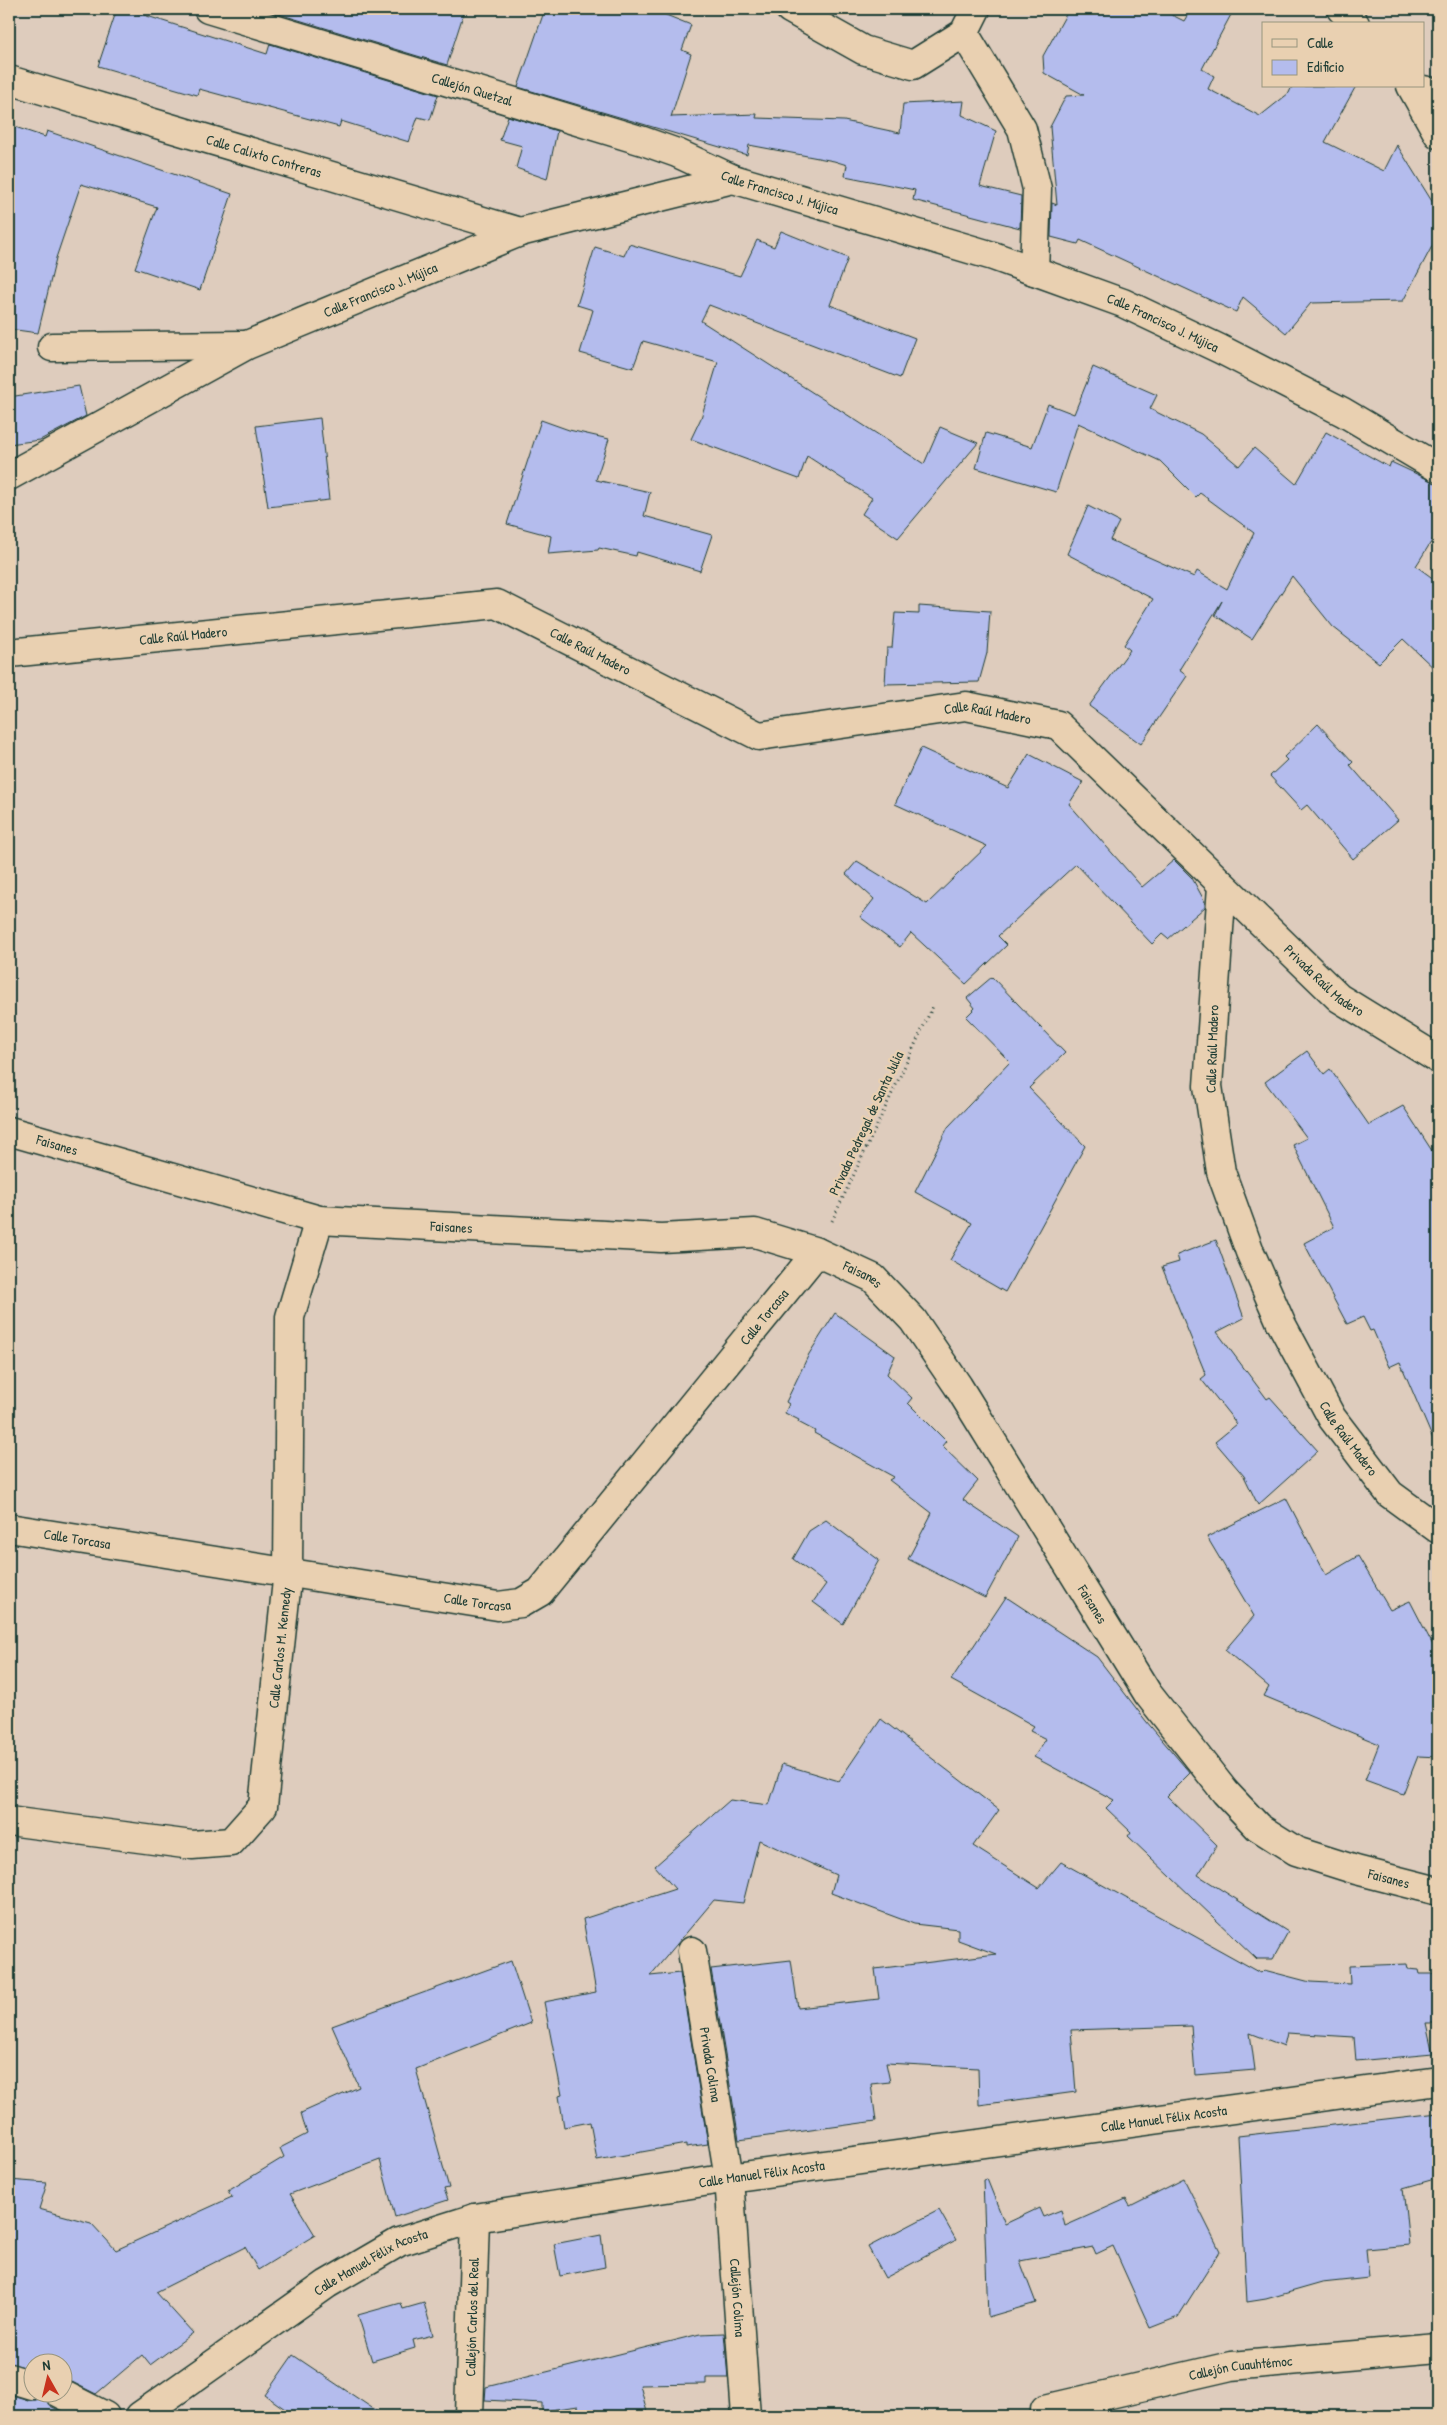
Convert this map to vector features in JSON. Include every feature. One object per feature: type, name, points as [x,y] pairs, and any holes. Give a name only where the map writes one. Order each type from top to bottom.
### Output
[{"type":"street","name":"Callejón Quetzal","points":[[208,9],[643,141],[677,153],[733,179]]},
{"type":"street","points":[[790,9],[863,50],[913,64],[964,33],[976,9]]},
{"type":"street","points":[[1341,9],[1353,22]]},
{"type":"street","points":[[964,33],[1022,129],[1037,189],[1034,271]]},
{"type":"street","name":"Calle Calixto Contreras","points":[[9,80],[520,232]]},
{"type":"street","points":[[1421,89],[1438,134]]},
{"type":"street","name":"Calle Francisco J. Mújica","points":[[9,476],[247,345],[520,232],[733,179],[993,256],[1123,303],[1220,349],[1343,412],[1438,468]]},
{"type":"street","points":[[52,347],[247,345]]},
{"type":"street","name":"Calle Raúl Madero","points":[[9,653],[497,604],[760,736],[966,706],[1058,725],[1222,886],[1208,1086],[1221,1172],[1250,1252],[1281,1323],[1332,1418],[1390,1494],[1438,1529]]},
{"type":"street","name":"Privada Raúl Madero","points":[[1222,886],[1339,998],[1438,1059]]},
{"type":"street","name":"Faisanes","points":[[9,1131],[319,1220],[661,1238],[755,1233],[817,1252],[873,1278],[913,1320],[958,1386],[1148,1694],[1225,1792],[1258,1827],[1296,1850],[1356,1870],[1438,1891]]},
{"type":"street","name":"Calle Carlos M. Kennedy","points":[[9,1821],[192,1845],[231,1842],[263,1806],[288,1571],[290,1317],[319,1220]]},
{"type":"street","name":"Calle Torcasa","points":[[9,1528],[498,1606],[521,1602],[540,1592],[817,1252]]},
{"type":"street","name":"Privada Colima","points":[[692,1951],[729,2178]]},
{"type":"street","name":"Calle Manuel Félix Acosta","points":[[140,2416],[328,2284],[399,2242],[475,2218],[729,2178],[1438,2081]]},
{"type":"street","name":"Callejón Colima","points":[[729,2178],[746,2416]]},
{"type":"street","name":"Callejón Carlos del Real","points":[[469,2416],[475,2218]]},
{"type":"street","name":"Callejón Cuauhtémoc","points":[[1045,2409],[1231,2366],[1438,2348]]},
{"type":"street","points":[[9,2378],[22,2382]]},
{"type":"street","points":[[72,2399],[105,2416]]},
{"type":"path","name":"Privada Pedregal de Santa Julia","points":[[817,1252],[934,1004]]},
{"type":"building","points":[[117,9],[125,9],[267,54],[270,44],[438,95],[430,120],[418,117],[409,142],[341,121],[339,127],[199,89],[197,95],[98,66]]},
{"type":"building","points":[[280,9],[465,9],[447,65],[279,14]]},
{"type":"building","points":[[545,9],[651,9],[691,25],[682,50],[691,54],[671,117],[757,114],[756,118],[844,121],[900,133],[903,104],[964,101],[962,115],[996,131],[980,186],[1021,196],[1020,228],[913,200],[915,190],[845,176],[847,165],[834,161],[749,145],[747,155],[518,87]]},
{"type":"building","points":[[1069,9],[1160,9],[1184,21],[1191,9],[1234,9],[1202,69],[1214,76],[1208,89],[1260,116],[1289,93],[1291,88],[1355,88],[1325,142],[1384,171],[1397,145],[1438,211],[1438,235],[1403,301],[1311,303],[1286,333],[1243,297],[1236,312],[1080,240],[1078,244],[1051,237],[1052,203],[1057,205],[1050,127],[1066,96],[1084,95],[1044,73],[1043,56]]},
{"type":"building","points":[[508,116],[557,131],[547,179],[516,168],[522,146],[500,140]]},
{"type":"building","points":[[9,125],[45,137],[47,131],[232,194],[200,290],[135,268],[157,207],[81,184],[56,258],[38,333],[9,329]]},
{"type":"building","points":[[781,231],[848,258],[830,305],[915,338],[900,378],[709,305],[701,321],[924,464],[940,427],[978,443],[898,538],[862,514],[872,498],[807,456],[799,479],[691,439],[701,418],[718,362],[643,341],[633,368],[580,353],[593,310],[577,305],[595,247],[624,256],[629,244],[740,276],[757,240],[774,247]]},
{"type":"building","points":[[1093,367],[1157,395],[1150,409],[1201,434],[1239,466],[1254,448],[1296,484],[1326,432],[1389,467],[1391,462],[1438,484],[1438,531],[1416,566],[1438,582],[1438,672],[1403,639],[1379,663],[1333,627],[1292,576],[1252,639],[1215,615],[1222,601],[1179,670],[1187,676],[1141,744],[1089,706],[1130,650],[1124,645],[1153,599],[1067,554],[1088,506],[1119,522],[1110,540],[1194,577],[1197,571],[1227,589],[1254,533],[1200,493],[1196,497],[1160,461],[1078,423],[1056,492],[976,468],[986,433],[1032,447],[1048,404],[1074,414]]},
{"type":"building","points":[[79,386],[86,416],[40,440],[9,444],[9,397]]},
{"type":"building","points":[[320,418],[329,500],[268,507],[256,426]]},
{"type":"building","points":[[541,420],[569,430],[609,439],[596,480],[650,492],[644,516],[712,535],[700,571],[637,552],[636,556],[599,548],[598,550],[548,554],[551,536],[507,524]]},
{"type":"building","points":[[919,606],[990,611],[987,653],[979,682],[885,684],[887,648],[892,648],[895,613],[919,614]]},
{"type":"building","points":[[1318,724],[1353,762],[1350,765],[1398,820],[1353,859],[1307,805],[1301,810],[1270,776],[1287,760],[1284,757]]},
{"type":"building","points":[[921,748],[1008,788],[1029,754],[1083,782],[1069,804],[1142,887],[1174,860],[1192,878],[1205,902],[1205,907],[1168,939],[1162,934],[1152,944],[1076,864],[998,936],[1007,945],[966,984],[911,933],[900,947],[860,917],[874,899],[846,874],[857,861],[927,904],[987,846],[895,804]]},
{"type":"building","points":[[992,977],[1065,1053],[1029,1088],[1085,1146],[1005,1292],[950,1260],[972,1223],[915,1192],[948,1127],[1010,1062],[966,1017],[975,1008],[967,998]]},
{"type":"building","points":[[1307,1051],[1324,1074],[1330,1069],[1369,1125],[1403,1106],[1438,1160],[1438,1451],[1400,1362],[1389,1367],[1373,1330],[1370,1331],[1363,1317],[1347,1324],[1304,1243],[1334,1227],[1293,1145],[1307,1138],[1265,1082]]},
{"type":"building","points":[[1216,1240],[1244,1318],[1217,1332],[1267,1399],[1270,1397],[1318,1451],[1258,1505],[1244,1476],[1215,1442],[1237,1424],[1201,1379],[1206,1375],[1162,1267],[1179,1262],[1177,1255]]},
{"type":"building","points":[[835,1313],[895,1356],[887,1374],[912,1398],[908,1403],[946,1441],[942,1446],[978,1481],[963,1500],[1018,1537],[985,1598],[908,1559],[932,1513],[889,1480],[894,1477],[814,1433],[815,1431],[785,1413],[789,1404],[786,1402],[809,1354]]},
{"type":"building","points":[[1286,1498],[1326,1575],[1358,1556],[1390,1610],[1410,1601],[1438,1655],[1438,1757],[1418,1756],[1403,1794],[1365,1780],[1379,1744],[1264,1696],[1269,1687],[1225,1650],[1254,1616],[1207,1537]]},
{"type":"building","points":[[826,1520],[879,1560],[843,1624],[813,1602],[826,1584],[793,1559],[809,1531]]},
{"type":"building","points":[[1006,1597],[1097,1657],[1146,1721],[1190,1773],[1167,1796],[1217,1845],[1198,1875],[1288,1932],[1273,1959],[1257,1959],[1128,1836],[1131,1832],[1106,1808],[1114,1800],[1034,1757],[1046,1739],[1030,1731],[1034,1726],[951,1680]]},
{"type":"building","points":[[881,1719],[999,1810],[973,1846],[1039,1888],[1061,1862],[1261,1973],[1264,1970],[1310,1982],[1350,1984],[1349,1966],[1407,1964],[1408,1969],[1419,1970],[1420,1974],[1438,1974],[1438,2023],[1426,2023],[1433,2054],[1356,2061],[1354,2037],[1287,2033],[1284,2046],[1250,2033],[1255,2070],[1195,2075],[1191,2026],[1071,2030],[1076,2092],[979,2105],[978,2068],[886,2063],[890,2082],[871,2084],[876,2121],[739,2140],[711,1969],[791,1960],[798,2008],[879,1999],[875,1969],[996,1954],[958,1940],[958,1929],[914,1924],[831,1893],[836,1875],[759,1840],[743,1903],[714,1900],[650,1976],[680,1973],[708,2144],[686,2147],[686,2144],[597,2160],[590,2122],[564,2127],[559,2096],[562,2095],[544,2002],[596,1992],[583,1919],[675,1889],[655,1866],[730,1800],[769,1805],[782,1764],[839,1781]]},
{"type":"building","points":[[511,1961],[531,2023],[416,2069],[449,2188],[444,2189],[448,2200],[395,2217],[380,2160],[290,2194],[315,2235],[258,2270],[245,2247],[156,2292],[193,2333],[150,2365],[142,2355],[96,2394],[72,2382],[72,2352],[22,2352],[22,2366],[9,2363],[9,2180],[47,2183],[39,2209],[91,2223],[116,2250],[232,2197],[228,2191],[284,2157],[280,2148],[307,2134],[301,2113],[359,2087],[332,2026]]},
{"type":"building","points":[[1438,2113],[1438,2178],[1403,2188],[1409,2245],[1366,2249],[1369,2278],[1322,2283],[1266,2299],[1247,2302],[1238,2136]]},
{"type":"building","points":[[987,2179],[1005,2224],[1039,2208],[1043,2217],[1061,2210],[1065,2226],[1126,2199],[1130,2206],[1184,2179],[1220,2251],[1178,2317],[1150,2328],[1113,2246],[1096,2254],[1093,2247],[1020,2261],[1036,2303],[988,2317],[983,2180]]},
{"type":"building","points":[[939,2210],[956,2240],[885,2278],[868,2247]]},
{"type":"building","points":[[601,2235],[605,2267],[560,2276],[554,2244]]},
{"type":"building","points":[[401,2303],[403,2309],[424,2303],[433,2335],[413,2340],[415,2348],[372,2361],[358,2315]]},
{"type":"building","points":[[724,2333],[728,2378],[706,2378],[706,2384],[640,2385],[648,2416],[581,2416],[578,2406],[542,2411],[542,2403],[485,2400],[486,2387],[700,2334]]},
{"type":"building","points":[[293,2355],[384,2416],[295,2416],[265,2395]]},
{"type":"building","points":[[9,2394],[22,2398],[22,2402],[47,2402],[50,2406],[69,2415],[9,2416]]}]
